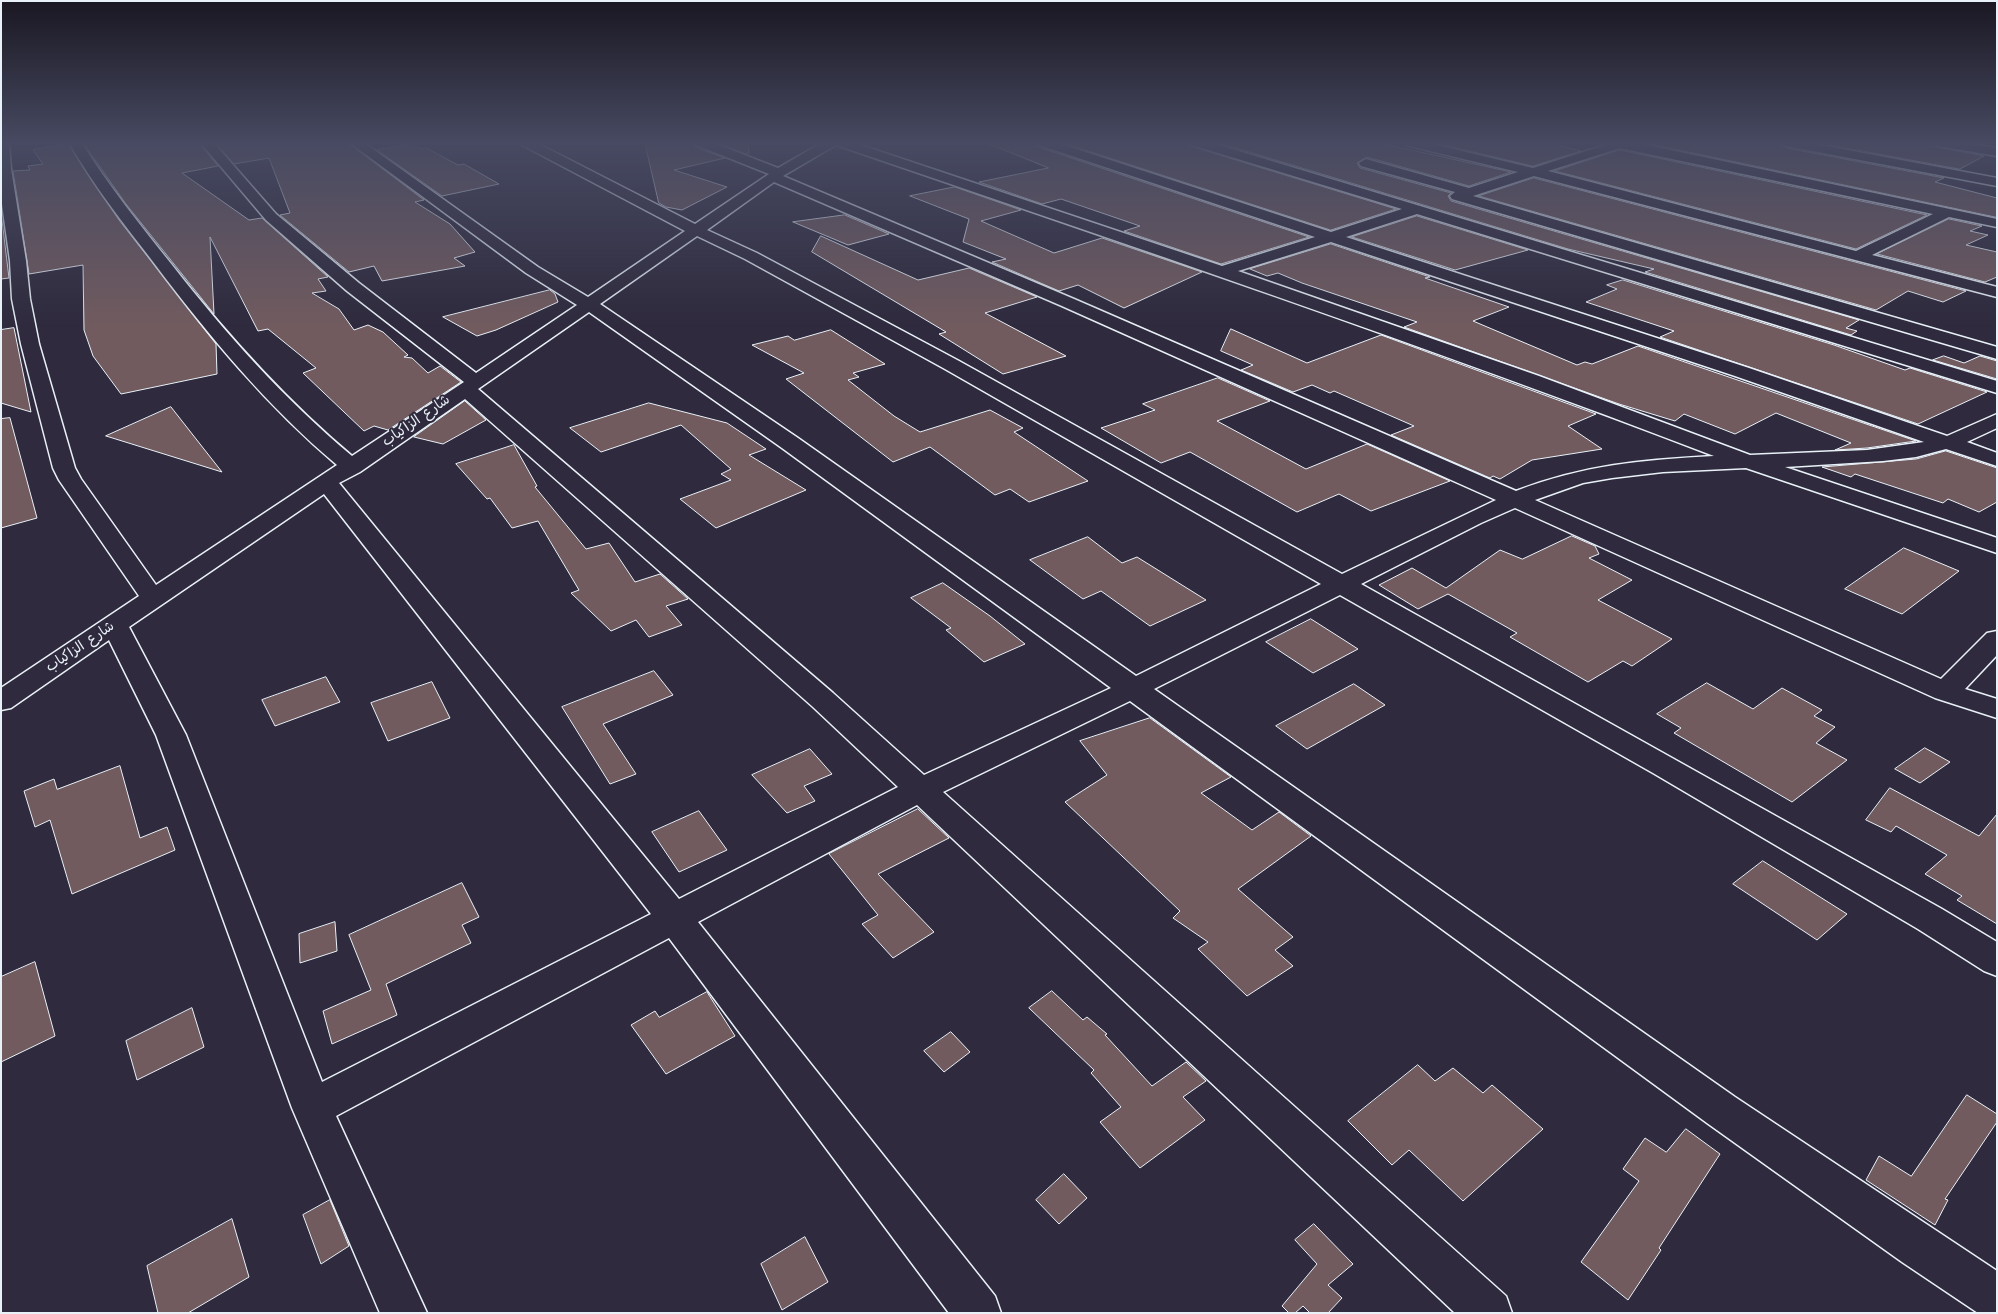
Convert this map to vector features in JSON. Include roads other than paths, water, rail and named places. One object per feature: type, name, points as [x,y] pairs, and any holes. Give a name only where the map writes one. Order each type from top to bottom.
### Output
[{"type":"street","points":[[9,203],[18,261],[21,299],[30,344],[64,468],[70,480],[153,598]]},
{"type":"street","points":[[116,203],[217,331],[287,409],[339,474],[674,919],[978,1313]]},
{"type":"street","points":[[259,203],[271,217],[471,385],[823,700],[1489,1313]]},
{"type":"street","points":[[440,203],[532,270],[612,319],[790,443],[1721,1110],[1997,1298]]},
{"type":"street","points":[[643,203],[751,256],[952,365],[1664,766],[1930,920],[1997,961]]},
{"type":"street","name":"شارع الزاكياب","points":[[1,701],[588,306],[735,203]]},
{"type":"street","points":[[841,203],[1115,322],[1945,692],[1997,709]]},
{"type":"street","points":[[1022,203],[1507,371],[1748,462],[1997,546]]},
{"type":"street","points":[[1231,203],[1949,442],[1997,460]]},
{"type":"street","points":[[1393,203],[1997,387]]},
{"type":"street","points":[[1222,271],[1436,203]]},
{"type":"street","points":[[1496,203],[1997,353]]},
{"type":"street","points":[[1657,203],[1997,292]]},
{"type":"street","points":[[1906,203],[1997,223]]},
{"type":"street","points":[[1859,255],[1948,212]]},
{"type":"street","points":[[1,300],[21,299]]},
{"type":"street","points":[[1878,351],[1913,329]]},
{"type":"street","points":[[312,1108],[921,789],[1134,688],[1472,518],[1514,500],[1578,478],[1610,471],[1657,466],[1855,457],[1918,449],[1949,442],[1997,420]]},
{"type":"street","points":[[115,625],[171,736],[312,1108],[404,1313]]},
{"type":"street","points":[[1945,692],[1997,639]]}]
